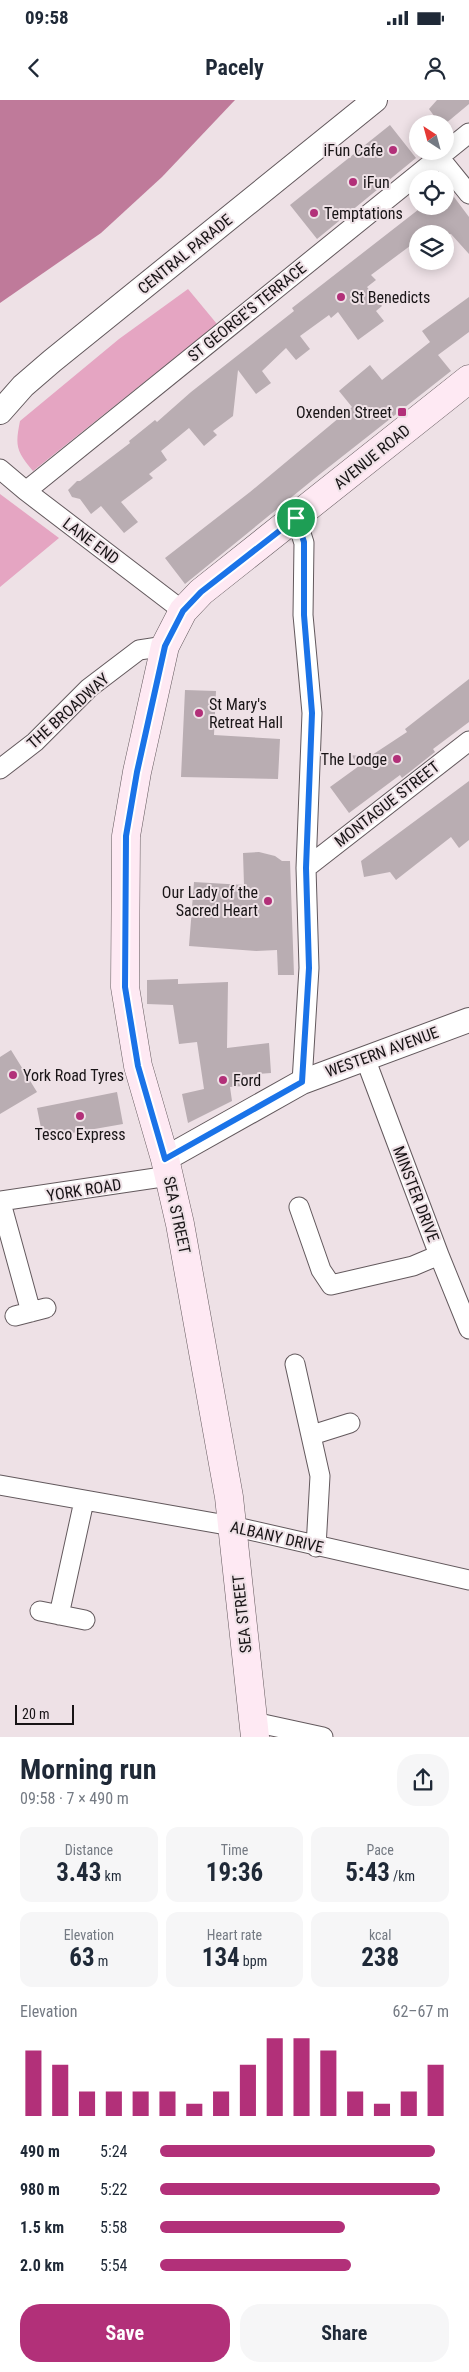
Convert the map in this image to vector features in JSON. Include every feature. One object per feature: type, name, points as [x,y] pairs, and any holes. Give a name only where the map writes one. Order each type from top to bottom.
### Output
[{"type":"main road","name":"AVENUE ROAD","points":[[183,611],[201,592],[469,379]]},
{"type":"main road","name":"SEA STREET","points":[[183,611],[165,646],[140,753],[126,836],[125,987],[138,1066],[167,1167],[202,1343],[229,1497],[255,1730]]},
{"type":"street","name":"CENTRAL PARADE","points":[[0,412],[23,386],[52,361],[375,100]]},
{"type":"street","name":"ST GEORGE'S TERRACE","points":[[454,145],[469,133]]},
{"type":"street","name":"ST GEORGE'S TERRACE","points":[[26,491],[435,160]]},
{"type":"street","points":[[441,160],[469,194]]},
{"type":"street","name":"LANE END","points":[[0,469],[183,611]]},
{"type":"street","points":[[296,518],[304,542],[304,615],[312,713],[306,868],[309,968],[302,1082]]},
{"type":"street","name":"THE BROADWAY","points":[[0,769],[35,742],[89,688],[139,650],[165,646]]},
{"type":"street","name":"MONTAGUE STREET","points":[[306,868],[469,740]]},
{"type":"street","name":"WESTERN AVENUE","points":[[167,1167],[302,1082],[469,1020]]},
{"type":"street","name":"MINSTER DRIVE","points":[[365,1058],[438,1256],[469,1329]]},
{"type":"street","name":"YORK ROAD","points":[[0,1202],[85,1190],[167,1167]]},
{"type":"street","points":[[0,1202],[31,1312]]},
{"type":"street","points":[[299,1207],[321,1270],[331,1285],[413,1266],[438,1256]]},
{"type":"street","points":[[296,1364],[320,1476],[316,1547]]},
{"type":"street","points":[[312,1434],[350,1423]]},
{"type":"street","name":"ALBANY DRIVE","points":[[0,1484],[84,1501],[232,1526],[316,1547],[469,1580]]},
{"type":"street","points":[[59,1615],[84,1501]]},
{"type":"street","points":[[40,1611],[85,1620]]},
{"type":"street","points":[[255,1730],[323,1737]]},
{"type":"shaded area","points":[[0,100],[235,100],[162,177],[101,233],[0,303]]},
{"type":"shaded area","points":[[188,289],[217,324],[33,471],[18,448],[20,421],[119,339]]},
{"type":"shaded area","points":[[0,494],[59,538],[0,587]]},
{"type":"building","points":[[437,100],[469,100],[469,104],[454,116],[433,115],[429,109]]},
{"type":"building","points":[[390,125],[409,149],[409,160],[414,160],[317,239],[290,205]]},
{"type":"building","points":[[454,197],[469,217],[469,254],[454,237],[454,225],[409,225],[409,247],[371,275],[376,280],[367,287],[382,306],[376,311],[384,321],[358,340],[338,312],[331,318],[329,315],[300,336],[310,349],[296,360],[286,348],[262,371],[271,383],[256,394],[238,370],[233,416],[213,431],[217,435],[204,446],[189,428],[161,451],[167,460],[149,474],[153,478],[121,502],[138,522],[124,533],[101,506],[91,514],[80,499],[72,497],[68,490],[77,481],[80,481],[130,443],[129,441],[155,420],[157,422],[191,392],[294,311],[292,308],[411,215],[454,215]]},
{"type":"building","points":[[469,297],[469,332],[438,355],[451,371],[185,584],[165,558],[250,492],[352,407],[339,391],[370,365],[382,380],[430,342],[422,331]]},
{"type":"building","points":[[469,679],[469,722],[433,749],[435,752],[402,778],[400,775],[349,813],[330,787],[359,766],[351,755],[369,757],[407,732],[405,729]]},
{"type":"building","name":"St Mary's Retreat Hall","points":[[185,690],[216,691],[214,735],[280,739],[278,779],[181,777]]},
{"type":"building","points":[[469,781],[469,840],[459,848],[451,837],[396,880],[390,872],[364,877],[361,861]]},
{"type":"building","points":[[259,852],[275,856],[282,861],[290,861],[294,975],[278,975],[277,950],[256,951],[189,946],[194,882],[244,885],[243,853]]},
{"type":"building","points":[[178,979],[178,984],[228,982],[227,1048],[269,1043],[271,1073],[243,1075],[244,1086],[230,1087],[232,1101],[188,1123],[182,1094],[204,1089],[197,1042],[179,1044],[173,1005],[147,1004],[147,980]]},
{"type":"building","name":"York Road Tyres","points":[[11,1050],[37,1092],[0,1114],[0,1057]]},
{"type":"building","name":"Tesco Express","points":[[117,1092],[123,1124],[43,1138],[37,1108]]},
{"type":"place","name":"iFun Cafe","points":[[393,150]]},
{"type":"place","name":"iFun","points":[[353,182]]},
{"type":"place","name":"Temptations","points":[[314,213]]},
{"type":"place","name":"St Benedicts","points":[[341,297]]},
{"type":"place","name":"Oxenden Street","points":[[402,412]]},
{"type":"place","name":"St Mary's Retreat Hall","points":[[199,713]]},
{"type":"place","name":"The Lodge","points":[[397,759]]},
{"type":"place","name":"Our Lady of the Sacred Heart","points":[[268,901]]},
{"type":"place","name":"York Road Tyres","points":[[13,1075]]},
{"type":"place","name":"Ford","points":[[223,1080]]},
{"type":"place","name":"Tesco Express","points":[[80,1116]]},
{"type":"route","points":[[296,518],[304,542],[304,615],[312,713],[306,868],[309,968],[302,1082],[165,1159],[138,1066],[125,987],[126,836],[150,706],[165,646],[183,611],[201,592],[296,518]]}]
